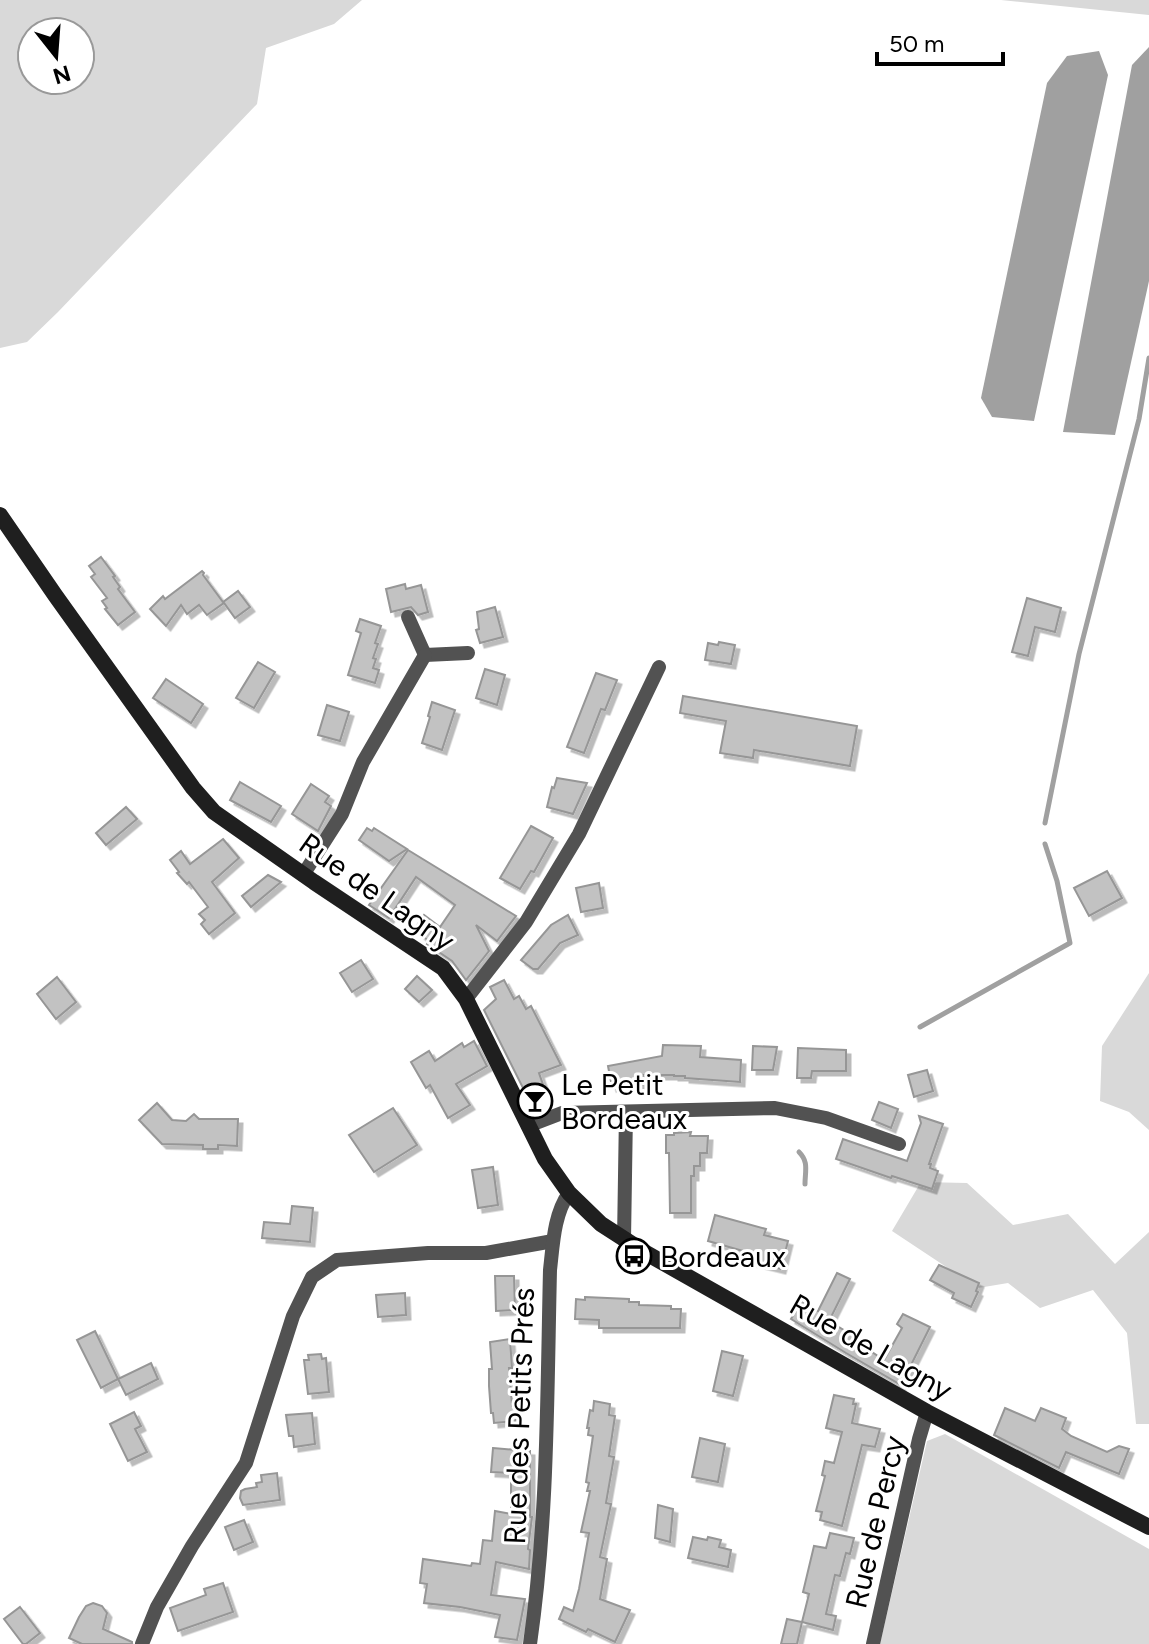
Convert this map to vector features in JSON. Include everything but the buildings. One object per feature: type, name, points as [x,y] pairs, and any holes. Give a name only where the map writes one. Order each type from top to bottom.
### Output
[{"type":"main road","name":"Rue de Lagny","points":[[0,515],[193,788],[214,812],[443,968],[466,999],[545,1159],[569,1193],[601,1224],[927,1412],[1149,1527]]},
{"type":"street","points":[[408,617],[425,655]]},
{"type":"street","points":[[425,655],[468,653]]},
{"type":"street","points":[[303,875],[342,814],[363,762],[425,655]]},
{"type":"street","points":[[466,999],[526,922],[579,834],[659,667]]},
{"type":"street","points":[[528,1126],[562,1113],[775,1108],[826,1118],[899,1144]]},
{"type":"street","points":[[624,1240],[626,1112]]},
{"type":"street","name":"Rue des Petits Prés","points":[[530,1644],[547,1462],[550,1270],[561,1203],[569,1193]]},
{"type":"street","points":[[142,1644],[157,1607],[192,1546],[246,1463],[293,1316],[312,1277],[337,1260],[428,1253],[486,1253],[553,1241]]},
{"type":"street","name":"Rue de Percy","points":[[873,1644],[927,1412]]},
{"type":"shaded area","points":[[0,0],[362,0],[334,24],[266,48],[257,104],[27,342],[0,348]]},
{"type":"shaded area","points":[[1001,0],[1149,0],[1149,15]]},
{"type":"shaded area","points":[[1149,47],[1149,281],[1115,435],[1063,432],[1132,65]]},
{"type":"shaded area","points":[[1099,51],[1108,75],[1034,421],[992,417],[981,398],[1047,83],[1067,56]]},
{"type":"shaded area","points":[[1149,973],[1149,1130],[1129,1112],[1100,1101],[1102,1046]]},
{"type":"shaded area","points":[[921,1182],[967,1183],[1013,1225],[1068,1214],[1115,1264],[1149,1232],[1149,1424],[1136,1424],[1127,1333],[1093,1290],[1040,1308],[1008,1283],[978,1288],[892,1231]]},
{"type":"shaded area","points":[[945,1434],[1149,1549],[1149,1644],[880,1644],[927,1441]]},
{"type":"waterway","points":[[1045,823],[1079,654],[1139,419],[1149,358]]},
{"type":"waterway","points":[[920,1027],[1070,943],[1057,881],[1045,844]]},
{"type":"waterway","points":[[799,1152],[805,1163],[805,1184]]},
{"type":"place","name":"Le Petit Bordeaux","points":[[535,1101]]},
{"type":"place","name":"Bordeaux","points":[[634,1256]]}]
